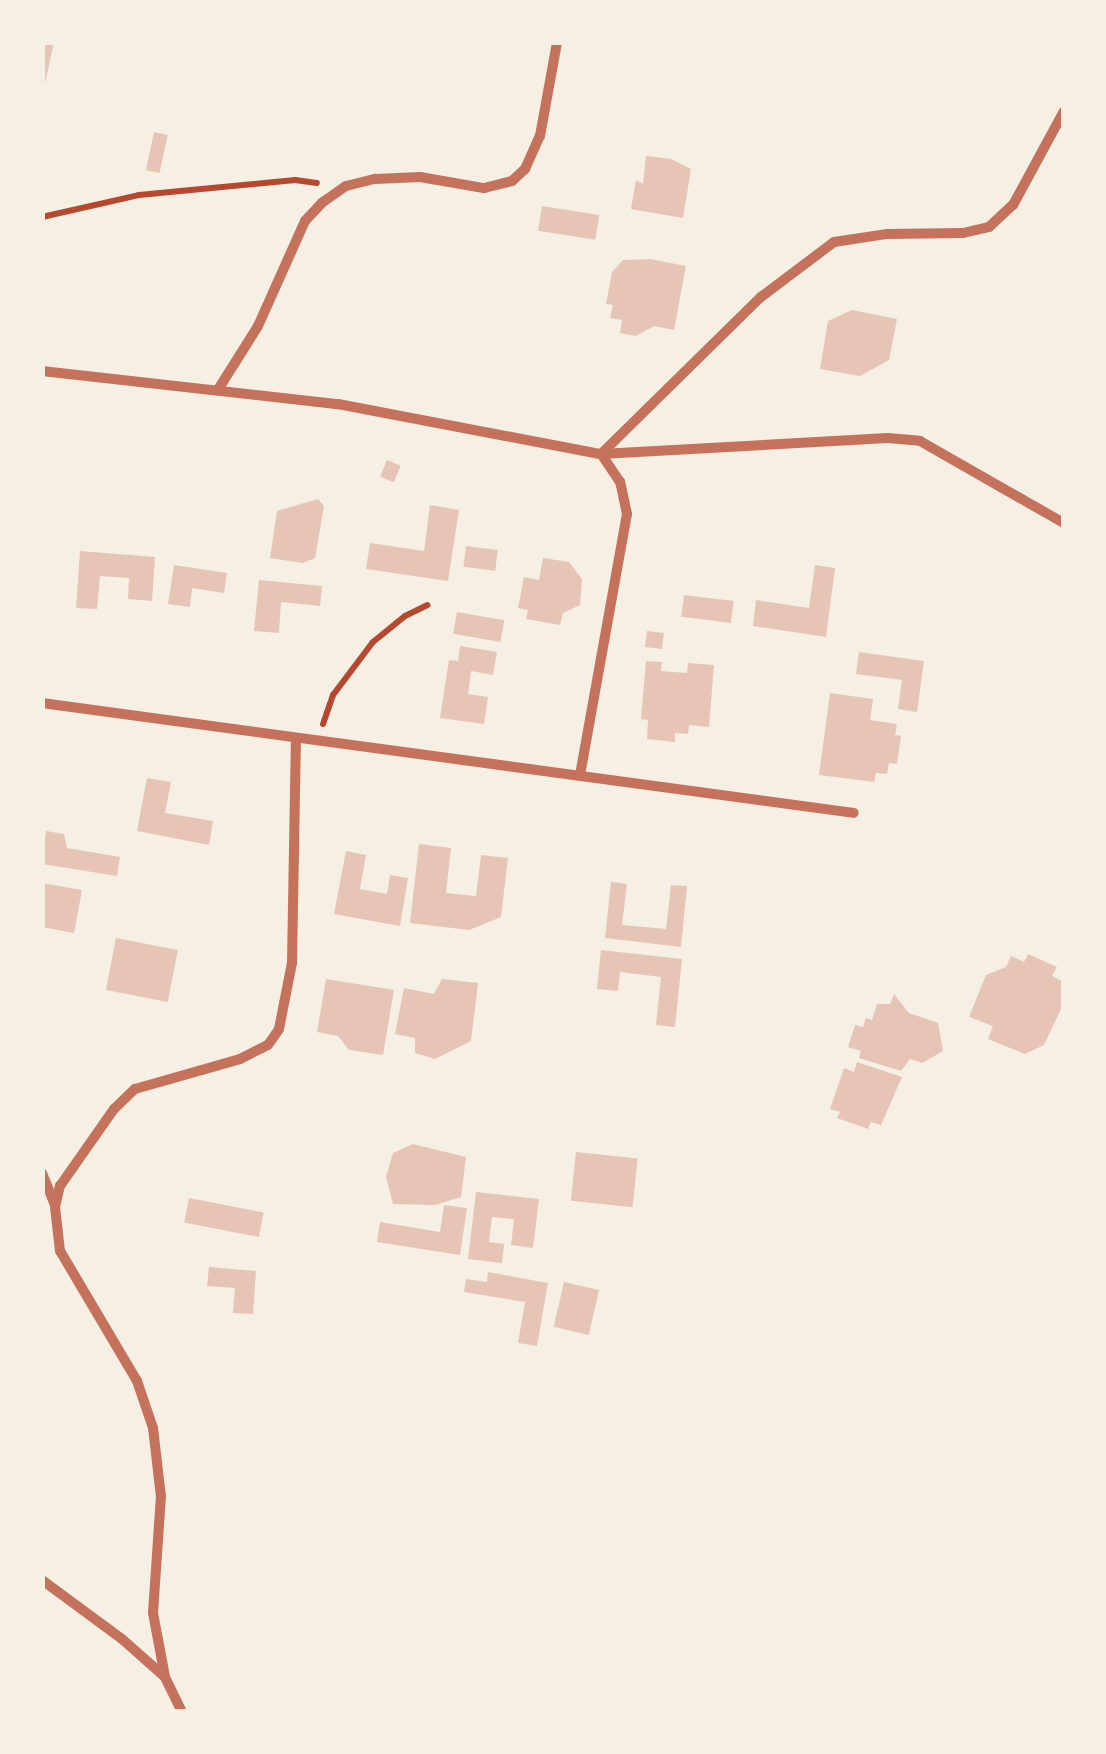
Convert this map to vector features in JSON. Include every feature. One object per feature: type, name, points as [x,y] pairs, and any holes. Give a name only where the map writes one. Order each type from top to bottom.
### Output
[{"type":"street","points":[[218,388],[258,326],[304,221],[346,186],[375,179],[420,177],[484,188],[512,181],[535,154],[557,42]]},
{"type":"street","points":[[601,454],[761,298],[834,242],[887,234],[963,233],[989,226],[1013,205],[1064,111]]},
{"type":"street","points":[[42,372],[218,388],[338,404],[601,454],[888,438],[920,442],[1064,523]]},
{"type":"street","points":[[580,775],[628,514],[620,482],[601,454]]},
{"type":"street","points":[[42,703],[854,813]]},
{"type":"street","points":[[55,1206],[60,1186],[114,1109],[135,1089],[240,1059],[268,1046],[279,1029],[292,963],[296,740]]},
{"type":"street","points":[[42,1173],[55,1206],[60,1251],[129,1366],[153,1428],[160,1496],[152,1613],[165,1677],[182,1712]]},
{"type":"street","points":[[42,1580],[122,1639],[165,1677]]},
{"type":"path","points":[[42,217],[139,195],[246,183],[295,180],[346,186]]},
{"type":"path","points":[[317,743],[333,694],[352,666],[406,616],[428,605]]},
{"type":"building","points":[[42,42],[54,42],[44,88],[42,88]]},
{"type":"building","points":[[154,132],[168,135],[160,173],[146,170]]},
{"type":"building","points":[[646,156],[671,159],[691,169],[683,218],[631,209],[636,180],[643,184]]},
{"type":"building","points":[[542,206],[599,215],[595,240],[538,231]]},
{"type":"building","points":[[650,259],[686,266],[674,330],[654,326],[636,336],[620,333],[622,320],[610,318],[613,305],[606,304],[612,272],[623,260]]},
{"type":"building","points":[[852,310],[897,319],[889,360],[860,376],[820,369],[828,321]]},
{"type":"building","points":[[387,460],[401,466],[394,482],[380,477]]},
{"type":"building","points":[[318,499],[324,506],[315,558],[303,563],[270,558],[277,511]]},
{"type":"building","points":[[430,505],[459,510],[448,581],[366,569],[370,543],[424,551]]},
{"type":"building","points":[[466,546],[498,550],[495,571],[463,567]]},
{"type":"building","points":[[80,551],[155,557],[152,601],[128,599],[129,578],[100,576],[97,609],[76,608]]},
{"type":"building","points":[[543,558],[569,562],[582,579],[580,605],[563,613],[560,625],[526,619],[528,610],[518,608],[524,577],[539,580]]},
{"type":"building","points":[[174,565],[227,573],[224,593],[192,588],[190,607],[168,604]]},
{"type":"building","points":[[815,565],[835,568],[826,637],[753,626],[756,600],[809,608]]},
{"type":"building","points":[[259,580],[322,586],[320,606],[281,602],[279,633],[254,631]]},
{"type":"building","points":[[684,595],[734,601],[731,623],[681,617]]},
{"type":"building","points":[[457,612],[504,620],[500,642],[453,634]]},
{"type":"building","points":[[647,631],[664,633],[662,649],[645,647]]},
{"type":"building","points":[[460,646],[497,652],[493,675],[471,671],[468,694],[488,697],[484,724],[440,718],[449,660],[458,661]]},
{"type":"building","points":[[859,652],[924,661],[917,712],[898,709],[902,680],[856,674]]},
{"type":"building","points":[[646,661],[662,662],[661,671],[687,673],[688,663],[714,665],[709,727],[689,725],[688,734],[675,733],[675,742],[647,739],[648,720],[641,719]]},
{"type":"building","points":[[830,693],[873,699],[870,720],[897,724],[895,735],[901,736],[897,764],[889,763],[887,774],[876,773],[874,782],[819,775]]},
{"type":"building","points":[[147,778],[171,782],[165,813],[213,821],[209,845],[137,831]]},
{"type":"building","points":[[46,831],[64,834],[67,848],[120,857],[117,876],[42,864]]},
{"type":"building","points":[[419,844],[451,848],[446,893],[476,896],[481,855],[508,858],[501,917],[469,930],[410,923]]},
{"type":"building","points":[[346,851],[366,855],[360,889],[387,894],[390,875],[408,878],[400,926],[334,914]]},
{"type":"building","points":[[611,882],[627,884],[622,925],[666,929],[671,885],[687,886],[681,947],[605,938]]},
{"type":"building","points":[[42,883],[82,890],[74,933],[42,927]]},
{"type":"building","points":[[116,938],[178,950],[168,1002],[106,990]]},
{"type":"building","points":[[601,950],[682,959],[675,1027],[656,1025],[661,977],[620,972],[618,991],[597,989]]},
{"type":"building","points":[[1028,954],[1057,967],[1052,976],[1064,982],[1064,1003],[1044,1045],[1025,1054],[988,1039],[993,1026],[969,1017],[986,975],[1006,967],[1011,956],[1024,962]]},
{"type":"building","points":[[326,979],[394,990],[383,1055],[349,1050],[338,1036],[317,1032]]},
{"type":"building","points":[[442,979],[478,983],[471,1041],[435,1059],[415,1053],[415,1038],[395,1034],[404,988],[434,994]]},
{"type":"building","points":[[894,994],[909,1013],[938,1023],[943,1051],[922,1063],[910,1059],[901,1071],[859,1058],[861,1051],[848,1047],[855,1025],[863,1027],[866,1018],[872,1020],[877,1004],[890,1004]]},
{"type":"building","points":[[857,1062],[902,1077],[881,1125],[871,1122],[868,1129],[837,1118],[840,1112],[830,1109],[844,1068],[854,1072]]},
{"type":"building","points":[[413,1144],[466,1157],[461,1197],[435,1205],[393,1204],[386,1177],[393,1153]]},
{"type":"building","points":[[576,1152],[638,1158],[633,1207],[571,1201]]},
{"type":"building","points":[[476,1192],[539,1199],[533,1248],[511,1245],[514,1219],[492,1217],[489,1242],[504,1244],[502,1263],[468,1259]]},
{"type":"building","points":[[189,1198],[264,1213],[259,1237],[184,1223]]},
{"type":"building","points":[[444,1205],[467,1208],[460,1255],[377,1242],[380,1222],[440,1232]]},
{"type":"building","points":[[209,1267],[256,1271],[253,1314],[233,1313],[235,1288],[207,1286]]},
{"type":"building","points":[[488,1272],[548,1283],[537,1346],[518,1343],[525,1302],[464,1292],[466,1279],[487,1282]]},
{"type":"building","points":[[564,1282],[599,1290],[589,1335],[554,1327]]}]
